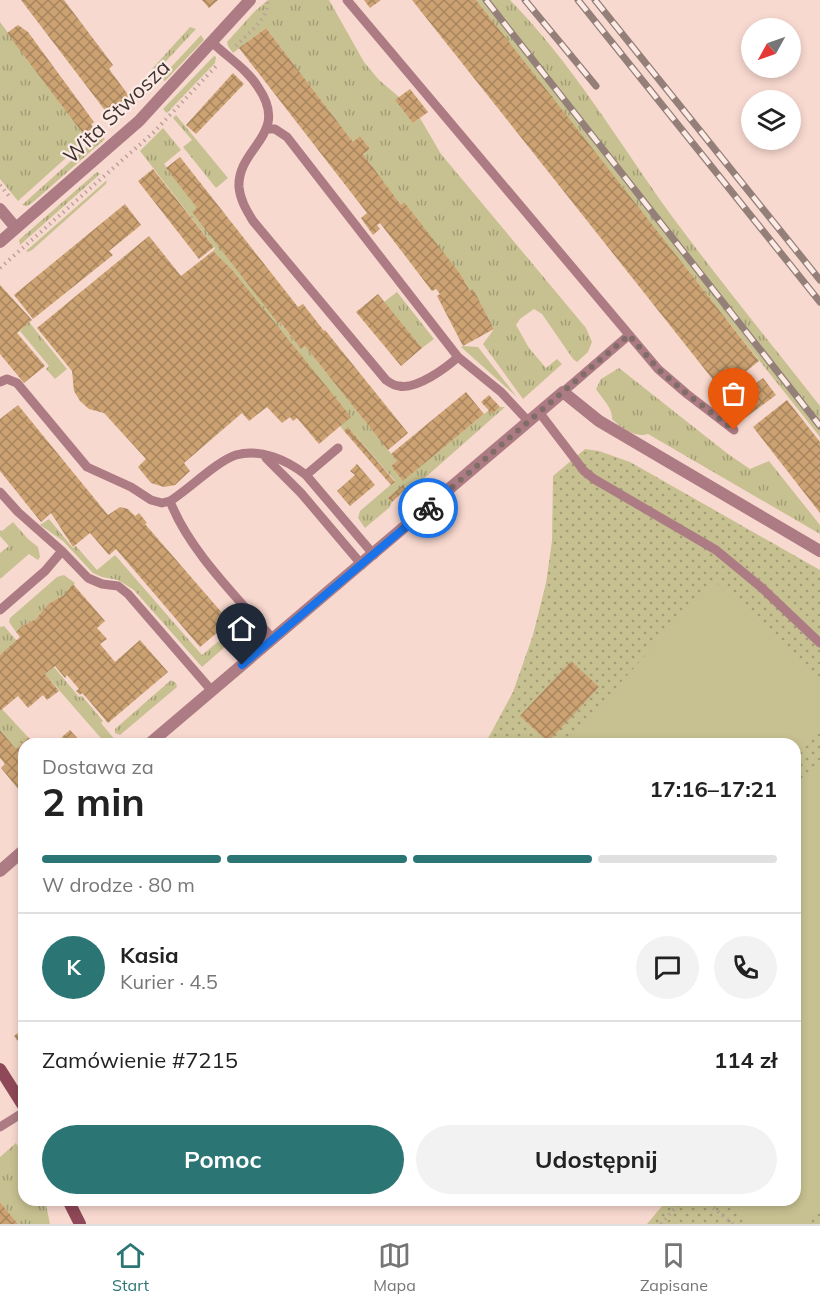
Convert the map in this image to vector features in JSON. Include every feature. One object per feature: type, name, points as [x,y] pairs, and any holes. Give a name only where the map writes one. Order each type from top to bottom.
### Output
[{"type":"street","name":"Wita Stwosza","points":[[0,242],[139,121],[250,0]]},
{"type":"street","points":[[0,209],[16,228]]},
{"type":"street","points":[[156,738],[563,392],[598,421],[820,551]]},
{"type":"street","points":[[0,871],[18,855]]},
{"type":"street","points":[[0,1069],[18,1098]]},
{"type":"street","points":[[68,1206],[70,1224]]},
{"type":"street","points":[[71,1206],[80,1224]]},
{"type":"lane","points":[[347,0],[658,369],[734,430]]},
{"type":"lane","points":[[212,42],[259,88],[267,104],[270,116],[267,129],[241,172],[239,187],[242,202],[253,221],[291,270],[386,380],[398,386],[416,384],[447,367],[458,357]]},
{"type":"lane","points":[[267,129],[275,129],[287,137],[458,357],[501,392],[528,422]]},
{"type":"lane","points":[[563,392],[629,335]]},
{"type":"lane","points":[[0,382],[7,379],[17,382],[87,467],[151,500],[162,503],[170,501],[228,459],[256,453],[269,455],[306,476],[374,555]]},
{"type":"lane","points":[[539,412],[584,471],[716,550],[762,588],[820,643]]},
{"type":"lane","points":[[306,476],[338,448]]},
{"type":"lane","points":[[256,453],[280,470],[362,565]]},
{"type":"lane","points":[[0,492],[88,578],[102,584],[118,586],[128,594],[212,691]]},
{"type":"lane","points":[[170,501],[176,518],[190,540],[273,639]]},
{"type":"lane","points":[[0,610],[45,571],[62,551]]},
{"type":"lane","points":[[0,1127],[18,1116]]},
{"type":"path","points":[[113,120],[136,98]]},
{"type":"path","points":[[0,185],[11,199]]},
{"type":"path","points":[[661,1224],[676,1206]]},
{"type":"path","points":[[712,1206],[734,1224]]},
{"type":"green space","points":[[268,0],[329,0],[364,62],[379,80],[399,97],[413,123],[420,118],[441,154],[586,328],[592,342],[588,352],[577,362],[542,314],[534,309],[520,319],[516,325],[529,348],[546,368],[557,359],[562,364],[523,399],[483,344],[494,329],[473,290],[470,291],[461,275],[401,205],[363,154],[370,149],[360,136],[353,142],[266,28],[233,53],[228,46],[227,42]]},
{"type":"green space","points":[[476,0],[510,0],[554,50],[595,104],[671,215],[820,406],[820,437],[599,159]]},
{"type":"green space","points":[[0,22],[87,139],[18,201],[0,179]]},
{"type":"green space","points":[[190,27],[196,29],[153,75],[152,69]]},
{"type":"green space","points":[[201,35],[204,40],[165,81],[160,79]]},
{"type":"green space","points":[[214,56],[216,57],[215,63],[167,113],[163,109]]},
{"type":"green space","points":[[176,115],[228,178],[216,188],[183,147],[192,140],[173,118]]},
{"type":"green space","points":[[163,128],[181,150],[164,164],[197,208],[193,212],[301,349],[305,346],[397,461],[391,466],[403,480],[489,410],[492,414],[500,407],[505,407],[410,491],[403,486],[389,498],[392,502],[390,507],[365,528],[358,518],[360,511],[395,481],[349,428],[344,431],[340,426],[227,266],[213,251],[215,248],[140,151]]},
{"type":"green space","points":[[101,134],[105,139],[32,203],[27,206],[22,205]]},
{"type":"green space","points":[[97,172],[100,174],[20,245],[19,240]]},
{"type":"green space","points":[[107,180],[106,184],[32,250],[26,251]]},
{"type":"green space","points":[[397,292],[434,339],[422,348],[384,302]]},
{"type":"green space","points":[[29,322],[67,369],[55,379],[46,369],[49,366],[20,331]]},
{"type":"green space","points":[[461,347],[478,347],[517,397]]},
{"type":"green space","points":[[619,368],[750,469],[769,461],[820,525],[820,534],[648,434],[638,435],[620,426],[612,419],[609,407],[596,389],[601,379]]},
{"type":"green space","points":[[585,449],[599,451],[630,462],[820,570],[820,1224],[647,1224],[662,1206],[801,1206],[801,738],[488,738],[513,692],[533,635],[546,583],[552,541],[553,476]]},
{"type":"green space","points":[[49,519],[73,548],[76,546],[97,570],[115,555],[202,655],[237,626],[242,632],[202,667],[134,590],[118,580],[93,573],[63,541],[40,525]]},
{"type":"green space","points":[[13,522],[38,547],[40,557],[38,560],[29,554],[0,579],[0,553],[9,546],[0,536],[0,530],[2,531]]},
{"type":"green space","points":[[64,575],[75,583],[64,595],[48,604],[36,619],[16,632],[9,622],[10,618],[57,577]]},
{"type":"green space","points":[[714,581],[820,679],[820,726],[801,747],[801,738],[570,738]]},
{"type":"green space","points":[[4,626],[17,641],[0,655],[0,627]]},
{"type":"green space","points":[[54,667],[103,721],[101,723],[114,738],[101,738],[45,674]]},
{"type":"green space","points":[[171,680],[176,683],[177,687],[120,735],[115,733],[115,729]]},
{"type":"green space","points":[[2,709],[28,737],[18,738],[16,749],[0,730],[0,711]]},
{"type":"green space","points":[[820,764],[820,1205],[803,1224],[751,1224],[729,1206],[801,1206],[801,785]]},
{"type":"green space","points":[[16,1143],[18,1146],[18,1206],[46,1206],[50,1224],[18,1224],[0,1202],[0,1157]]},
{"type":"building","points":[[21,0],[64,0],[113,65],[109,69],[129,96],[107,113]]},
{"type":"building","points":[[202,0],[218,0],[209,8]]},
{"type":"building","points":[[364,0],[381,0],[370,8]]},
{"type":"building","points":[[412,0],[476,0],[759,361],[722,391]]},
{"type":"building","points":[[18,25],[28,32],[94,122],[91,124],[96,131],[87,139],[7,33]]},
{"type":"building","points":[[266,28],[353,142],[360,136],[370,149],[363,154],[401,205],[404,202],[461,275],[470,291],[473,289],[494,329],[463,346],[437,296],[440,294],[436,289],[432,291],[380,223],[377,225],[380,229],[373,235],[361,218],[367,213],[239,48]]},
{"type":"building","points":[[233,73],[244,84],[196,134],[186,125]]},
{"type":"building","points":[[410,89],[428,112],[413,123],[395,100]]},
{"type":"building","points":[[180,157],[298,307],[303,304],[408,433],[388,450],[305,346],[301,349],[280,322],[278,323],[192,212],[197,208],[166,168]]},
{"type":"building","points":[[153,169],[214,247],[199,259],[138,181]]},
{"type":"building","points":[[125,204],[141,225],[109,251],[113,255],[33,319],[14,295]]},
{"type":"building","points":[[149,236],[181,276],[213,251],[233,271],[351,417],[319,444],[297,418],[293,421],[290,417],[282,423],[267,407],[249,421],[242,413],[184,463],[190,471],[175,485],[164,487],[151,483],[138,467],[146,459],[104,413],[89,409],[80,401],[74,391],[72,371],[37,328]]},
{"type":"building","points":[[0,285],[32,320],[17,333],[45,366],[24,383],[0,354]]},
{"type":"building","points":[[378,294],[422,348],[401,366],[356,312]]},
{"type":"building","points":[[763,378],[776,395],[745,418],[732,401]]},
{"type":"building","points":[[466,392],[484,414],[403,481],[391,466],[397,461],[391,454]]},
{"type":"building","points":[[489,395],[500,407],[492,414],[481,402]]},
{"type":"building","points":[[787,400],[820,442],[820,513],[753,427]]},
{"type":"building","points":[[18,405],[108,515],[120,507],[128,509],[135,516],[139,513],[147,523],[145,524],[230,622],[200,647],[116,549],[109,555],[90,533],[73,547],[51,513],[41,522],[0,471],[0,419]]},
{"type":"building","points":[[348,427],[395,482],[391,485],[344,431]]},
{"type":"building","points":[[357,464],[375,485],[350,506],[337,491],[355,475],[350,471]]},
{"type":"building","points":[[403,485],[406,489],[392,502],[388,498]]},
{"type":"building","points":[[73,584],[105,621],[97,628],[107,639],[100,644],[115,662],[140,640],[168,672],[108,723],[82,693],[80,695],[76,691],[79,689],[67,675],[65,678],[55,666],[45,674],[59,691],[47,700],[43,695],[28,708],[18,696],[0,711],[0,655],[20,637],[16,632],[22,626],[36,619],[48,604],[64,595]]},
{"type":"building","points":[[571,661],[599,687],[552,738],[544,738],[520,716]]},
{"type":"building","points":[[0,730],[16,749],[18,747],[18,789],[1,768],[5,764],[0,758]]},
{"type":"building","points":[[70,730],[77,738],[62,738]]},
{"type":"building","points":[[0,1202],[18,1224],[0,1224]]},
{"type":"railway","points":[[486,0],[820,426]]},
{"type":"railway","points":[[525,0],[596,86]]},
{"type":"railway","points":[[578,0],[820,302]]},
{"type":"railway","points":[[595,0],[820,280]]},
{"type":"way so far","points":[[428,508],[629,335],[658,369],[734,430]]},
{"type":"route","points":[[242,665],[428,508]]}]
